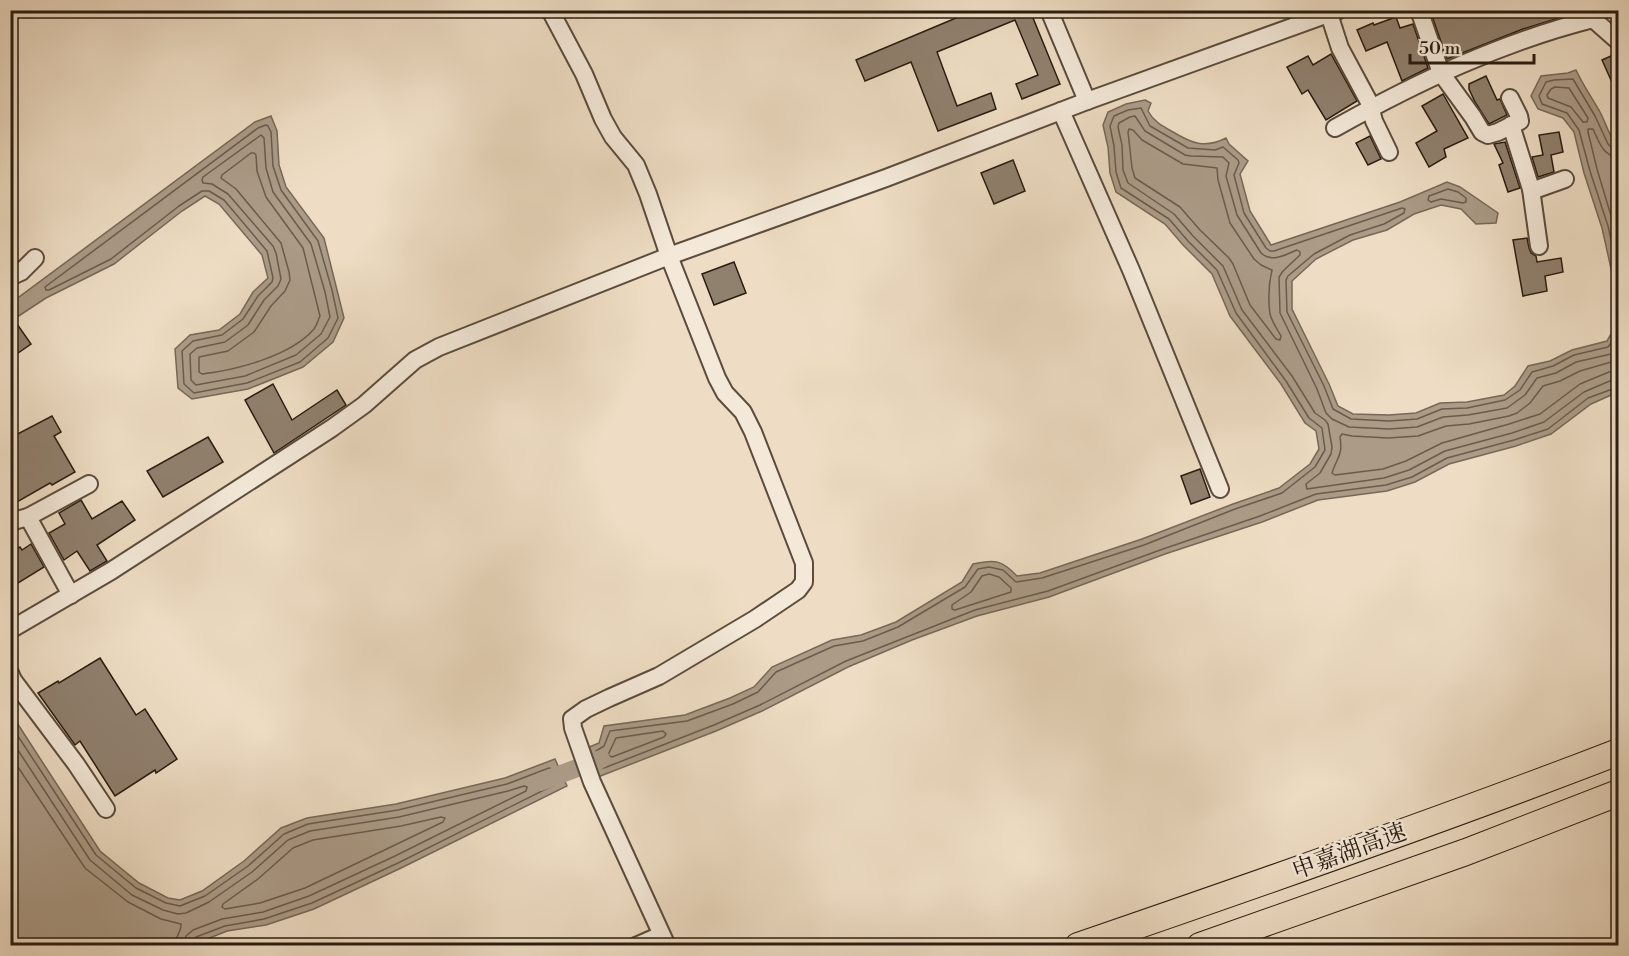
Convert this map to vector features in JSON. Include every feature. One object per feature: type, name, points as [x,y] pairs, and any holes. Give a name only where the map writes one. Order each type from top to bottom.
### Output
[{"type":"highway","name":"申嘉湖高速","points":[[1078,945],[1288,874],[1618,752]]},
{"type":"highway","name":"申嘉湖高速","points":[[1200,945],[1466,852],[1618,793]]},
{"type":"street","points":[[550,10],[584,74],[613,138],[636,165],[717,378],[726,393],[743,412],[753,432],[804,563],[804,582],[798,590],[755,619],[659,676],[586,709],[572,719],[592,782],[664,940],[636,945]]},
{"type":"street","points":[[1049,10],[1087,101]]},
{"type":"street","points":[[1419,10],[1441,73],[1482,132],[1488,135],[1520,121],[1510,98]]},
{"type":"street","points":[[10,630],[111,571],[332,428],[364,405],[415,360],[439,347],[669,256],[1334,12],[1340,48],[1369,102],[1374,121],[1389,152]]},
{"type":"street","points":[[1335,128],[1441,73],[1591,15],[1618,41]]},
{"type":"street","points":[[1061,111],[1131,270],[1220,489]]},
{"type":"street","points":[[1511,125],[1531,189],[1539,246]]},
{"type":"street","points":[[1531,189],[1565,179]]},
{"type":"street","points":[[10,277],[21,272],[35,258]]},
{"type":"street","points":[[10,522],[28,517],[89,484]]},
{"type":"street","points":[[28,517],[71,595]]},
{"type":"street","points":[[10,674],[106,809]]},
{"type":"water","points":[[1576,70],[1618,146],[1618,300],[1602,228],[1584,173],[1574,132],[1563,118],[1538,109],[1531,96],[1541,76]]},
{"type":"water","points":[[1145,100],[1151,103],[1148,111],[1150,115],[1165,128],[1198,143],[1211,143],[1226,138],[1229,144],[1248,161],[1240,174],[1250,211],[1271,245],[1400,202],[1447,182],[1460,187],[1498,213],[1496,223],[1476,224],[1461,209],[1441,205],[1414,214],[1387,230],[1353,240],[1316,259],[1292,281],[1292,309],[1338,406],[1353,414],[1389,415],[1416,413],[1440,403],[1467,402],[1504,395],[1515,386],[1528,366],[1550,361],[1572,350],[1607,341],[1618,322],[1618,392],[1591,404],[1551,434],[1449,464],[1415,482],[1387,491],[1318,500],[1049,597],[977,616],[912,640],[848,667],[762,711],[598,777],[587,748],[599,743],[604,726],[685,715],[730,698],[754,687],[772,667],[832,640],[861,635],[896,622],[962,582],[973,564],[998,562],[1017,576],[1040,573],[1142,539],[1279,488],[1310,464],[1319,449],[1316,431],[1305,423],[1281,384],[1230,316],[1212,274],[1165,224],[1116,192],[1110,173],[1103,125],[1108,112],[1126,104]]},
{"type":"water","points":[[271,116],[277,131],[279,165],[286,187],[324,238],[344,318],[333,342],[303,367],[248,389],[192,399],[178,388],[175,349],[190,335],[219,330],[240,314],[253,292],[268,278],[262,255],[219,204],[205,196],[114,264],[46,298],[11,321],[11,303],[255,122]]},
{"type":"water","points":[[10,712],[100,851],[139,883],[168,898],[180,900],[202,891],[244,861],[281,828],[307,818],[396,804],[505,778],[555,759],[567,786],[314,909],[266,925],[227,931],[197,943],[197,945],[11,945]]},
{"type":"building","points":[[975,10],[1037,10],[1031,13],[1060,84],[1022,99],[1016,84],[1038,75],[1015,20],[937,52],[957,106],[991,93],[996,109],[938,131],[911,62],[865,81],[856,60]]},
{"type":"building","points":[[1430,10],[1578,10],[1578,12],[1523,29],[1447,59]]},
{"type":"building","points":[[1396,17],[1400,28],[1413,24],[1428,68],[1402,81],[1387,42],[1366,51],[1357,30]]},
{"type":"building","points":[[1618,53],[1618,96],[1602,60]]},
{"type":"building","points":[[1331,54],[1357,101],[1326,120],[1308,90],[1302,94],[1287,67],[1308,56],[1313,65]]},
{"type":"building","points":[[1486,76],[1507,115],[1489,124],[1469,89],[1469,84]]},
{"type":"building","points":[[1443,94],[1468,138],[1444,149],[1446,157],[1429,167],[1416,143],[1437,131],[1422,106]]},
{"type":"building","points":[[1559,132],[1563,152],[1551,155],[1554,172],[1538,177],[1532,157],[1543,155],[1539,135]]},
{"type":"building","points":[[1370,136],[1381,159],[1368,165],[1356,143]]},
{"type":"building","points":[[1505,142],[1520,188],[1508,192],[1499,165],[1503,163],[1494,144]]},
{"type":"building","points":[[1013,160],[1025,191],[994,204],[981,173]]},
{"type":"building","points":[[1527,238],[1531,253],[1536,256],[1537,262],[1561,258],[1563,272],[1545,276],[1547,291],[1523,296],[1513,240]]},
{"type":"building","points":[[734,262],[746,293],[714,305],[702,274]]},
{"type":"building","points":[[10,314],[31,344],[18,353],[10,341]]},
{"type":"building","points":[[273,384],[292,420],[337,390],[346,405],[274,453],[245,400]]},
{"type":"building","points":[[52,416],[61,432],[54,436],[75,472],[52,485],[50,483],[10,506],[10,438]]},
{"type":"building","points":[[208,437],[223,462],[163,497],[147,471]]},
{"type":"building","points":[[1200,469],[1210,497],[1191,504],[1181,476]]},
{"type":"building","points":[[81,500],[92,519],[122,501],[135,520],[97,545],[107,561],[90,571],[77,551],[64,560],[49,533],[65,524],[59,513]]},
{"type":"building","points":[[31,544],[44,567],[10,588],[10,553],[20,547],[22,550]]},
{"type":"building","points":[[100,658],[136,715],[145,709],[177,759],[156,773],[155,770],[115,796],[80,741],[75,745],[38,693]]},
{"type":"waterway","points":[[540,782],[601,759]]}]
